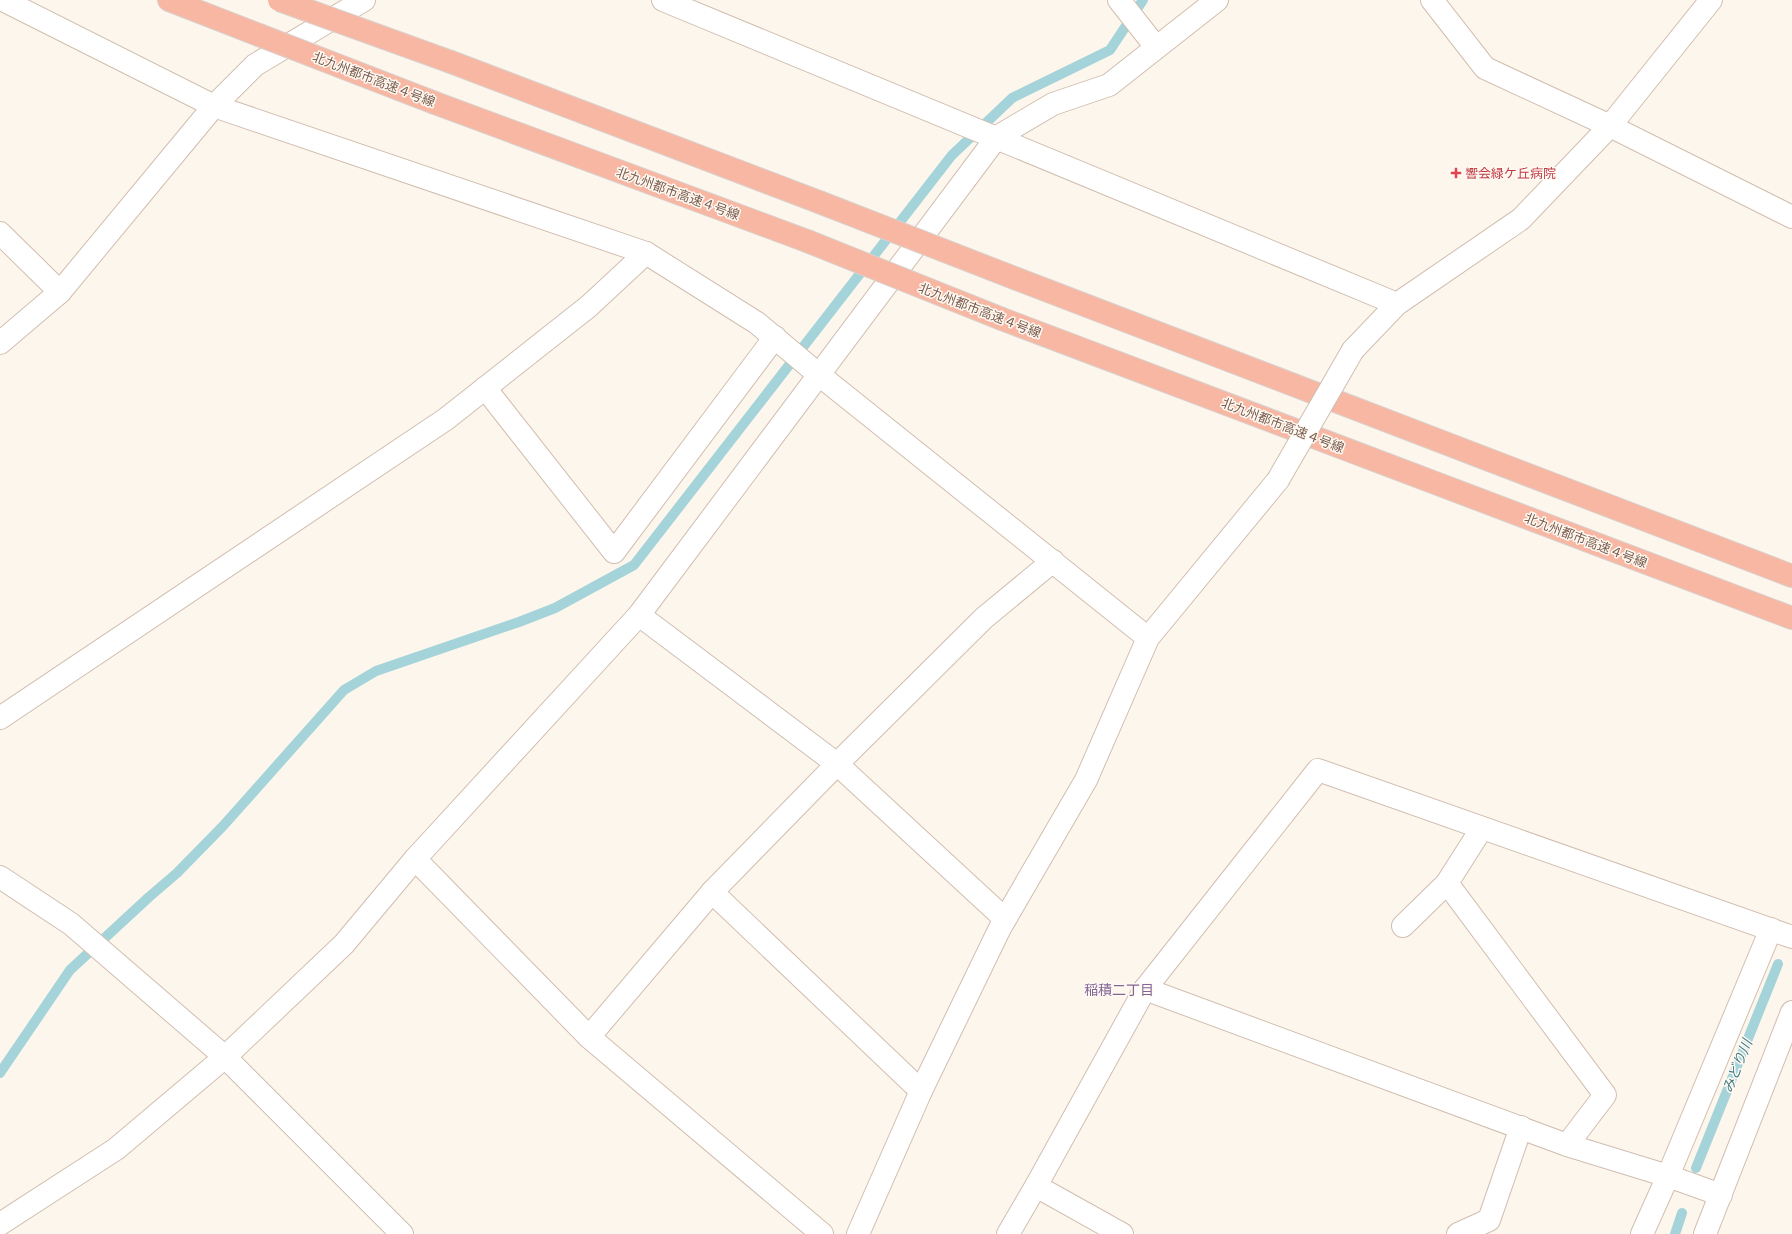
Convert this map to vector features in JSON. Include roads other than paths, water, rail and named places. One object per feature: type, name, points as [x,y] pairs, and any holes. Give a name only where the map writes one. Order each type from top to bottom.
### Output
[{"type":"highway","name":"北九州都市高速４号線","points":[[169,0],[258,35],[807,241],[1002,319],[1792,618]]},
{"type":"highway","points":[[279,0],[451,62],[819,202],[1792,576]]},
{"type":"street","points":[[3,0],[214,106],[646,253],[757,323],[818,374],[1148,638]]},
{"type":"street","points":[[0,343],[60,292],[214,106],[255,65],[364,0]]},
{"type":"street","points":[[663,0],[997,137],[1397,304]]},
{"type":"street","points":[[1119,0],[1156,47]]},
{"type":"street","points":[[0,1224],[116,1149],[225,1057],[344,944],[415,859],[640,615],[818,374],[997,137],[1054,104],[1109,85],[1217,0]]},
{"type":"street","points":[[1432,0],[1485,68],[1610,126],[1792,217]]},
{"type":"street","points":[[858,1234],[921,1091],[1005,919],[1086,780],[1148,638],[1278,480],[1353,350],[1397,304],[1521,220],[1610,126],[1711,0]]},
{"type":"street","points":[[0,233],[60,292]]},
{"type":"street","points":[[0,718],[446,419],[589,306],[646,253]]},
{"type":"street","points":[[485,388],[614,552],[775,337]]},
{"type":"street","points":[[589,1037],[712,892],[837,764],[984,618],[1053,561]]},
{"type":"street","points":[[640,615],[837,764],[1005,919]]},
{"type":"street","points":[[1008,1234],[1145,989],[1318,770],[1792,937]]},
{"type":"street","points":[[1403,926],[1447,883],[1482,828]]},
{"type":"street","points":[[415,859],[589,1037],[822,1234]]},
{"type":"street","points":[[0,877],[71,924],[225,1057],[402,1234]]},
{"type":"street","points":[[1447,883],[1605,1095],[1567,1145]]},
{"type":"street","points":[[712,892],[921,1091]]},
{"type":"street","points":[[1642,1234],[1668,1176],[1770,930]]},
{"type":"street","points":[[1145,989],[1567,1145],[1668,1176],[1721,1195]]},
{"type":"street","points":[[1705,1234],[1792,1012]]},
{"type":"street","points":[[1458,1234],[1489,1220],[1521,1128]]},
{"type":"street","points":[[1036,1186],[1122,1234]]},
{"type":"waterway","points":[[0,1073],[70,970],[177,873],[223,826],[344,690],[376,671],[519,622],[555,608],[634,565],[952,155],[1012,98],[1110,50],[1143,0]]},
{"type":"waterway","name":"みどり川","points":[[1696,1168],[1778,964]]},
{"type":"waterway","name":"みどり川","points":[[1675,1234],[1682,1213]]},
{"type":"place","name":"響会緑ケ丘病院","points":[[1456,173]]},
{"type":"district","name":"稲積二丁目","points":[[1119,990]]}]
